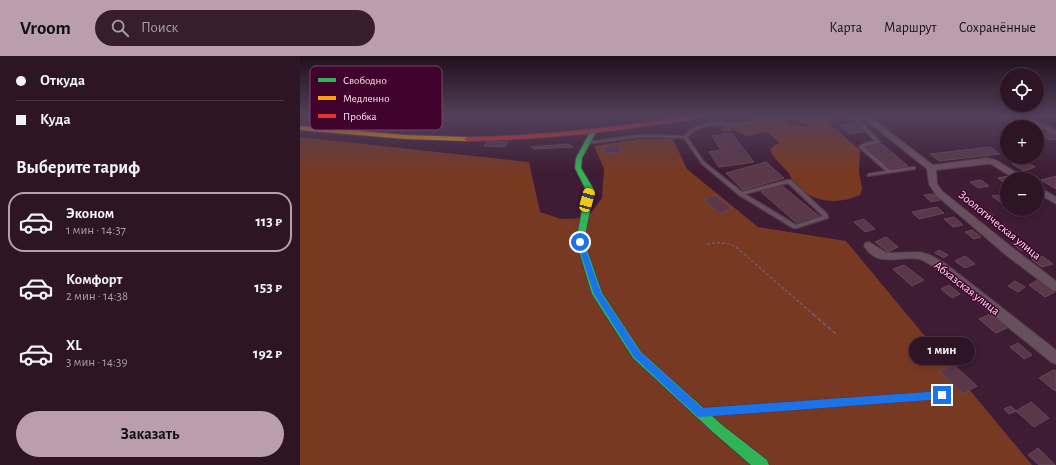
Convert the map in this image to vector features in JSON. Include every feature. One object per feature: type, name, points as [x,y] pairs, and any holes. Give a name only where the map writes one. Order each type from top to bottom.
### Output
[{"type":"main road","points":[[378,135],[441,138],[559,135]]},
{"type":"main road","points":[[591,135],[579,158],[578,168],[590,190],[584,210],[580,242],[597,294],[637,355],[700,413],[762,465]]},
{"type":"street","points":[[889,135],[931,168],[987,161],[993,162],[1009,172]]},
{"type":"street","name":"Зоологическая улица","points":[[931,168],[933,184],[939,193],[1056,287]]},
{"type":"street","points":[[1044,193],[1056,201]]},
{"type":"street","name":"Абхазская улица","points":[[870,246],[884,256],[894,258],[918,255],[936,263],[1056,358]]},
{"type":"lane","points":[[871,135],[878,142],[866,144],[861,147],[889,172]]},
{"type":"lane","points":[[587,143],[639,136],[685,137],[703,163],[741,194],[795,227],[826,217],[825,214],[789,181],[741,194]]},
{"type":"lane","points":[[870,175],[913,168]]},
{"type":"lane","points":[[700,413],[942,395]]},
{"type":"path","points":[[707,244],[722,242],[736,247],[836,334]]},
{"type":"shaded area","points":[[771,135],[843,135],[860,150],[859,171],[862,189],[860,195],[835,201],[818,199],[810,196],[793,182],[788,172],[770,150],[776,144],[780,143]]},
{"type":"shaded area","points":[[300,137],[529,162],[540,212],[561,219],[587,218],[602,198],[604,169],[594,146],[638,139],[673,139],[687,169],[758,227],[846,241],[1032,465],[300,465]]},
{"type":"building","points":[[733,135],[754,162],[719,167],[709,152],[721,150],[712,136]]},
{"type":"building","points":[[1044,135],[1053,135],[1056,137],[1056,139],[1050,140],[1044,137]]},
{"type":"building","points":[[488,141],[508,142],[505,147],[484,146]]},
{"type":"building","points":[[569,144],[573,147],[534,149],[531,147]]},
{"type":"building","points":[[882,144],[908,166],[891,169],[866,146]]},
{"type":"building","points":[[604,146],[621,146],[620,152],[603,153]]},
{"type":"building","points":[[990,147],[1000,154],[939,161],[930,154]]},
{"type":"building","points":[[766,162],[784,178],[743,190],[726,173]]},
{"type":"building","points":[[1012,164],[1030,164],[1035,167],[1024,171]]},
{"type":"building","points":[[1056,176],[1056,189],[1044,182],[1044,179]]},
{"type":"building","points":[[981,180],[989,186],[978,188],[970,182]]},
{"type":"building","points":[[781,185],[820,217],[799,225],[761,192]]},
{"type":"building","points":[[933,194],[940,200],[931,202],[924,195]]},
{"type":"building","points":[[715,195],[732,208],[721,214],[704,200]]},
{"type":"building","points":[[1000,195],[1000,202],[992,196]]},
{"type":"building","points":[[937,207],[944,213],[919,219],[912,212]]},
{"type":"building","points":[[987,211],[994,216],[985,218],[979,213]]},
{"type":"building","points":[[954,217],[963,225],[953,227],[944,219]]},
{"type":"building","points":[[864,219],[875,229],[865,232],[854,222]]},
{"type":"building","points":[[1003,224],[1012,231],[1005,233],[996,226]]},
{"type":"building","points":[[972,230],[981,237],[974,239],[965,232]]},
{"type":"building","points":[[886,237],[898,247],[888,252],[875,242]]},
{"type":"building","points":[[1020,241],[1030,249],[1022,251],[1012,243]]},
{"type":"building","points":[[939,250],[948,255],[944,258],[935,253]]},
{"type":"building","points":[[965,256],[975,264],[965,268],[955,261]]},
{"type":"building","points":[[1042,256],[1053,264],[1042,267],[1031,259]]},
{"type":"building","points":[[904,265],[924,280],[912,286],[893,269]]},
{"type":"building","points":[[1038,280],[1055,292],[1045,297],[1029,285]]},
{"type":"building","points":[[1015,281],[1025,287],[1018,292],[1008,286]]},
{"type":"building","points":[[949,285],[960,294],[952,298],[941,289]]},
{"type":"building","points":[[990,314],[1007,328],[996,333],[979,319]]},
{"type":"building","points":[[1018,343],[1032,355],[1024,359],[1010,347]]},
{"type":"building","points":[[953,364],[977,386],[963,394],[940,372]]},
{"type":"building","points":[[1054,370],[1056,371],[1055,391],[1039,378]]},
{"type":"building","points":[[1031,402],[1049,418],[1034,427],[1016,411]]},
{"type":"building","points":[[1011,406],[1016,411],[1009,414],[1004,409]]},
{"type":"building","points":[[1038,448],[1055,465],[1039,465],[1028,455]]},
{"type":"traffic: fast","points":[[591,135],[579,158],[578,168],[590,190],[580,241],[597,294],[637,355],[718,429],[762,465]]},
{"type":"traffic: slow","points":[[383,135],[467,139]]},
{"type":"traffic: jam","points":[[467,139],[496,139],[553,135]]},
{"type":"route","points":[[580,242],[597,294],[637,355],[700,413],[942,395]]}]
